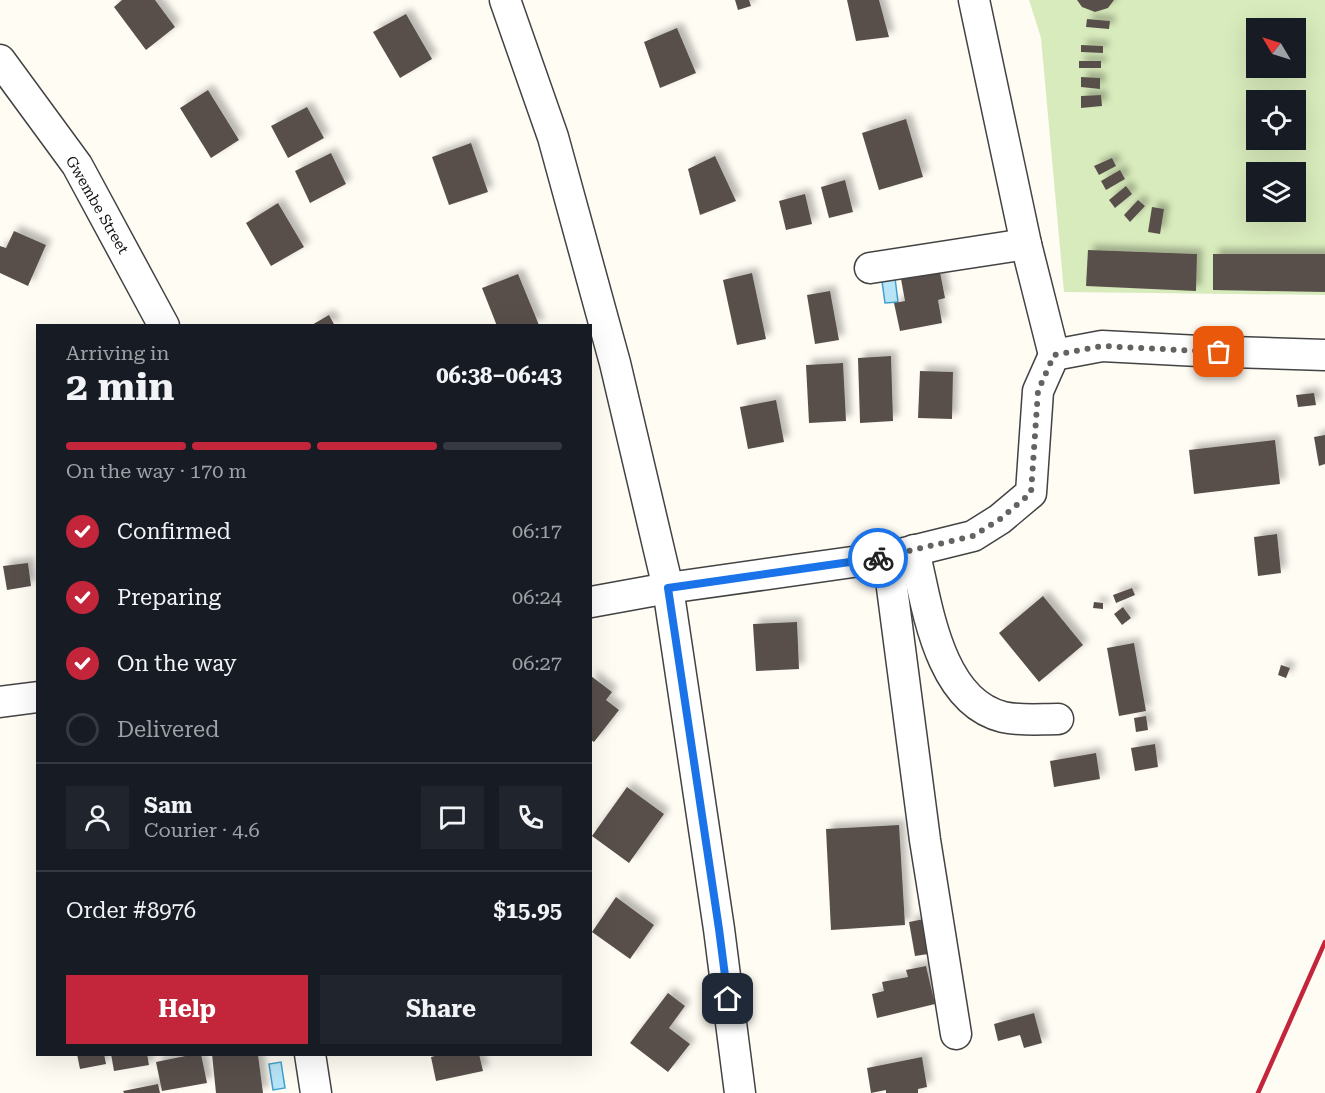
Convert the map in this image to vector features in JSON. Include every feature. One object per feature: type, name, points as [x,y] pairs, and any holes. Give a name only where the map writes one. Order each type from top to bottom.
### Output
[{"type":"street","points":[[505,0],[553,137],[615,363],[668,588],[719,929],[740,1093]]},
{"type":"street","points":[[592,602],[901,553],[973,536],[1000,519],[1031,493],[1038,391],[1054,355],[1026,244],[974,0]]},
{"type":"street","name":"Gwembe Street","points":[[0,60],[77,165],[163,324]]},
{"type":"street","points":[[870,268],[1026,244]]},
{"type":"street","points":[[1054,355],[1102,346],[1325,355]]},
{"type":"street","points":[[901,553],[938,646],[960,688],[971,701],[991,713],[1004,717],[1058,719]]},
{"type":"street","points":[[901,553],[925,840],[956,1034]]},
{"type":"street","points":[[0,702],[36,697]]},
{"type":"street","points":[[309,1056],[316,1093]]},
{"type":"green space","points":[[1029,0],[1325,0],[1325,295],[1064,292],[1041,38]]},
{"type":"water","points":[[894,270],[898,302],[885,303],[881,274]]},
{"type":"water","points":[[281,1062],[285,1088],[273,1090],[269,1064]]},
{"type":"building","points":[[122,0],[155,0],[175,27],[146,50],[114,7]]},
{"type":"building","points":[[735,0],[749,0],[751,6],[738,10]]},
{"type":"building","points":[[847,0],[879,0],[889,37],[856,41]]},
{"type":"building","points":[[1077,0],[1114,0],[1108,8],[1095,12],[1082,7]]},
{"type":"building","points":[[406,14],[432,59],[400,78],[373,32]]},
{"type":"building","points":[[1087,19],[1110,21],[1109,29],[1086,27]]},
{"type":"building","points":[[677,28],[696,73],[660,88],[644,42]]},
{"type":"building","points":[[1081,45],[1103,46],[1103,53],[1081,52]]},
{"type":"building","points":[[1079,61],[1101,61],[1101,68],[1079,68]]},
{"type":"building","points":[[1081,77],[1100,78],[1100,89],[1081,87]]},
{"type":"building","points":[[208,90],[239,140],[211,158],[180,108]]},
{"type":"building","points":[[1101,95],[1102,106],[1081,108],[1081,96]]},
{"type":"building","points":[[307,107],[324,138],[288,158],[271,126]]},
{"type":"building","points":[[906,119],[923,177],[879,190],[862,133]]},
{"type":"building","points":[[471,143],[488,192],[449,205],[432,157]]},
{"type":"building","points":[[331,153],[346,184],[310,203],[295,171]]},
{"type":"building","points":[[715,156],[736,201],[700,215],[688,169]]},
{"type":"building","points":[[1112,158],[1116,166],[1099,175],[1094,166]]},
{"type":"building","points":[[1120,170],[1125,179],[1106,190],[1101,181]]},
{"type":"building","points":[[845,180],[853,212],[829,218],[821,187]]},
{"type":"building","points":[[1126,186],[1132,194],[1115,208],[1109,200]]},
{"type":"building","points":[[805,194],[812,224],[786,230],[779,201]]},
{"type":"building","points":[[1138,200],[1145,206],[1130,222],[1124,215]]},
{"type":"building","points":[[278,203],[304,247],[271,266],[246,223]]},
{"type":"building","points":[[1152,207],[1164,209],[1160,234],[1148,232]]},
{"type":"building","points":[[14,231],[46,245],[28,286],[0,273],[0,246],[6,248]]},
{"type":"building","points":[[1088,250],[1197,254],[1196,291],[1086,286]]},
{"type":"building","points":[[1213,254],[1325,254],[1325,292],[1213,290]]},
{"type":"building","points":[[940,272],[945,298],[938,300],[942,323],[900,331],[894,303],[905,301],[901,279]]},
{"type":"building","points":[[752,273],[766,339],[737,345],[723,280]]},
{"type":"building","points":[[518,274],[539,324],[496,324],[482,288]]},
{"type":"building","points":[[830,291],[839,340],[815,344],[807,295]]},
{"type":"building","points":[[329,315],[334,324],[313,324]]},
{"type":"building","points":[[891,356],[893,421],[860,423],[858,358]]},
{"type":"building","points":[[843,363],[846,421],[809,423],[806,365]]},
{"type":"building","points":[[920,371],[953,372],[952,419],[918,418]]},
{"type":"building","points":[[1314,393],[1316,405],[1298,407],[1296,395]]},
{"type":"building","points":[[776,400],[784,442],[748,449],[740,407]]},
{"type":"building","points":[[1325,435],[1325,464],[1319,466],[1314,437]]},
{"type":"building","points":[[1275,440],[1280,484],[1194,494],[1189,450]]},
{"type":"building","points":[[1277,534],[1281,573],[1258,576],[1254,537]]},
{"type":"building","points":[[28,563],[31,586],[7,590],[3,566]]},
{"type":"building","points":[[1132,588],[1135,595],[1116,603],[1113,595]]},
{"type":"building","points":[[1043,596],[1083,645],[1039,682],[999,633]]},
{"type":"building","points":[[1094,602],[1103,603],[1103,609],[1093,608]]},
{"type":"building","points":[[1123,607],[1131,618],[1122,625],[1114,614]]},
{"type":"building","points":[[797,622],[799,669],[756,671],[753,624]]},
{"type":"building","points":[[1134,643],[1146,711],[1119,716],[1107,648]]},
{"type":"building","points":[[1281,665],[1290,668],[1286,678],[1278,675]]},
{"type":"building","points":[[592,677],[612,692],[606,700],[619,710],[594,742],[592,741]]},
{"type":"building","points":[[1146,716],[1148,730],[1136,732],[1134,718]]},
{"type":"building","points":[[1155,744],[1158,767],[1135,771],[1131,748]]},
{"type":"building","points":[[1096,753],[1100,779],[1054,787],[1050,761]]},
{"type":"building","points":[[627,787],[664,814],[629,863],[592,836]]},
{"type":"building","points":[[899,825],[905,925],[831,930],[826,829]]},
{"type":"building","points":[[616,897],[654,925],[630,959],[592,932]]},
{"type":"building","points":[[929,918],[935,953],[915,956],[909,922]]},
{"type":"building","points":[[926,966],[935,1004],[877,1018],[872,994],[884,991],[882,982],[908,977],[906,970]]},
{"type":"building","points":[[668,993],[685,1006],[669,1028],[690,1044],[668,1072],[630,1043]]},
{"type":"building","points":[[1034,1013],[1042,1043],[1024,1048],[1020,1035],[998,1041],[994,1024]]},
{"type":"building","points":[[77,1056],[104,1056],[106,1064],[80,1069]]},
{"type":"building","points":[[111,1056],[147,1056],[149,1065],[114,1071]]},
{"type":"building","points":[[185,1056],[201,1056],[207,1083],[162,1091],[156,1062]]},
{"type":"building","points":[[212,1056],[258,1056],[263,1093],[216,1093]]},
{"type":"building","points":[[479,1056],[483,1071],[436,1081],[431,1057]]},
{"type":"building","points":[[922,1057],[927,1087],[918,1089],[918,1093],[886,1093],[886,1090],[871,1093],[867,1068]]},
{"type":"building","points":[[158,1084],[160,1093],[124,1093],[123,1091]]},
{"type":"railway","points":[[1258,1093],[1325,942]]},
{"type":"way so far","points":[[878,558],[973,536],[1000,519],[1031,493],[1038,391],[1054,355],[1102,346],[1219,352]]},
{"type":"route","points":[[728,999],[668,588],[878,558]]}]
